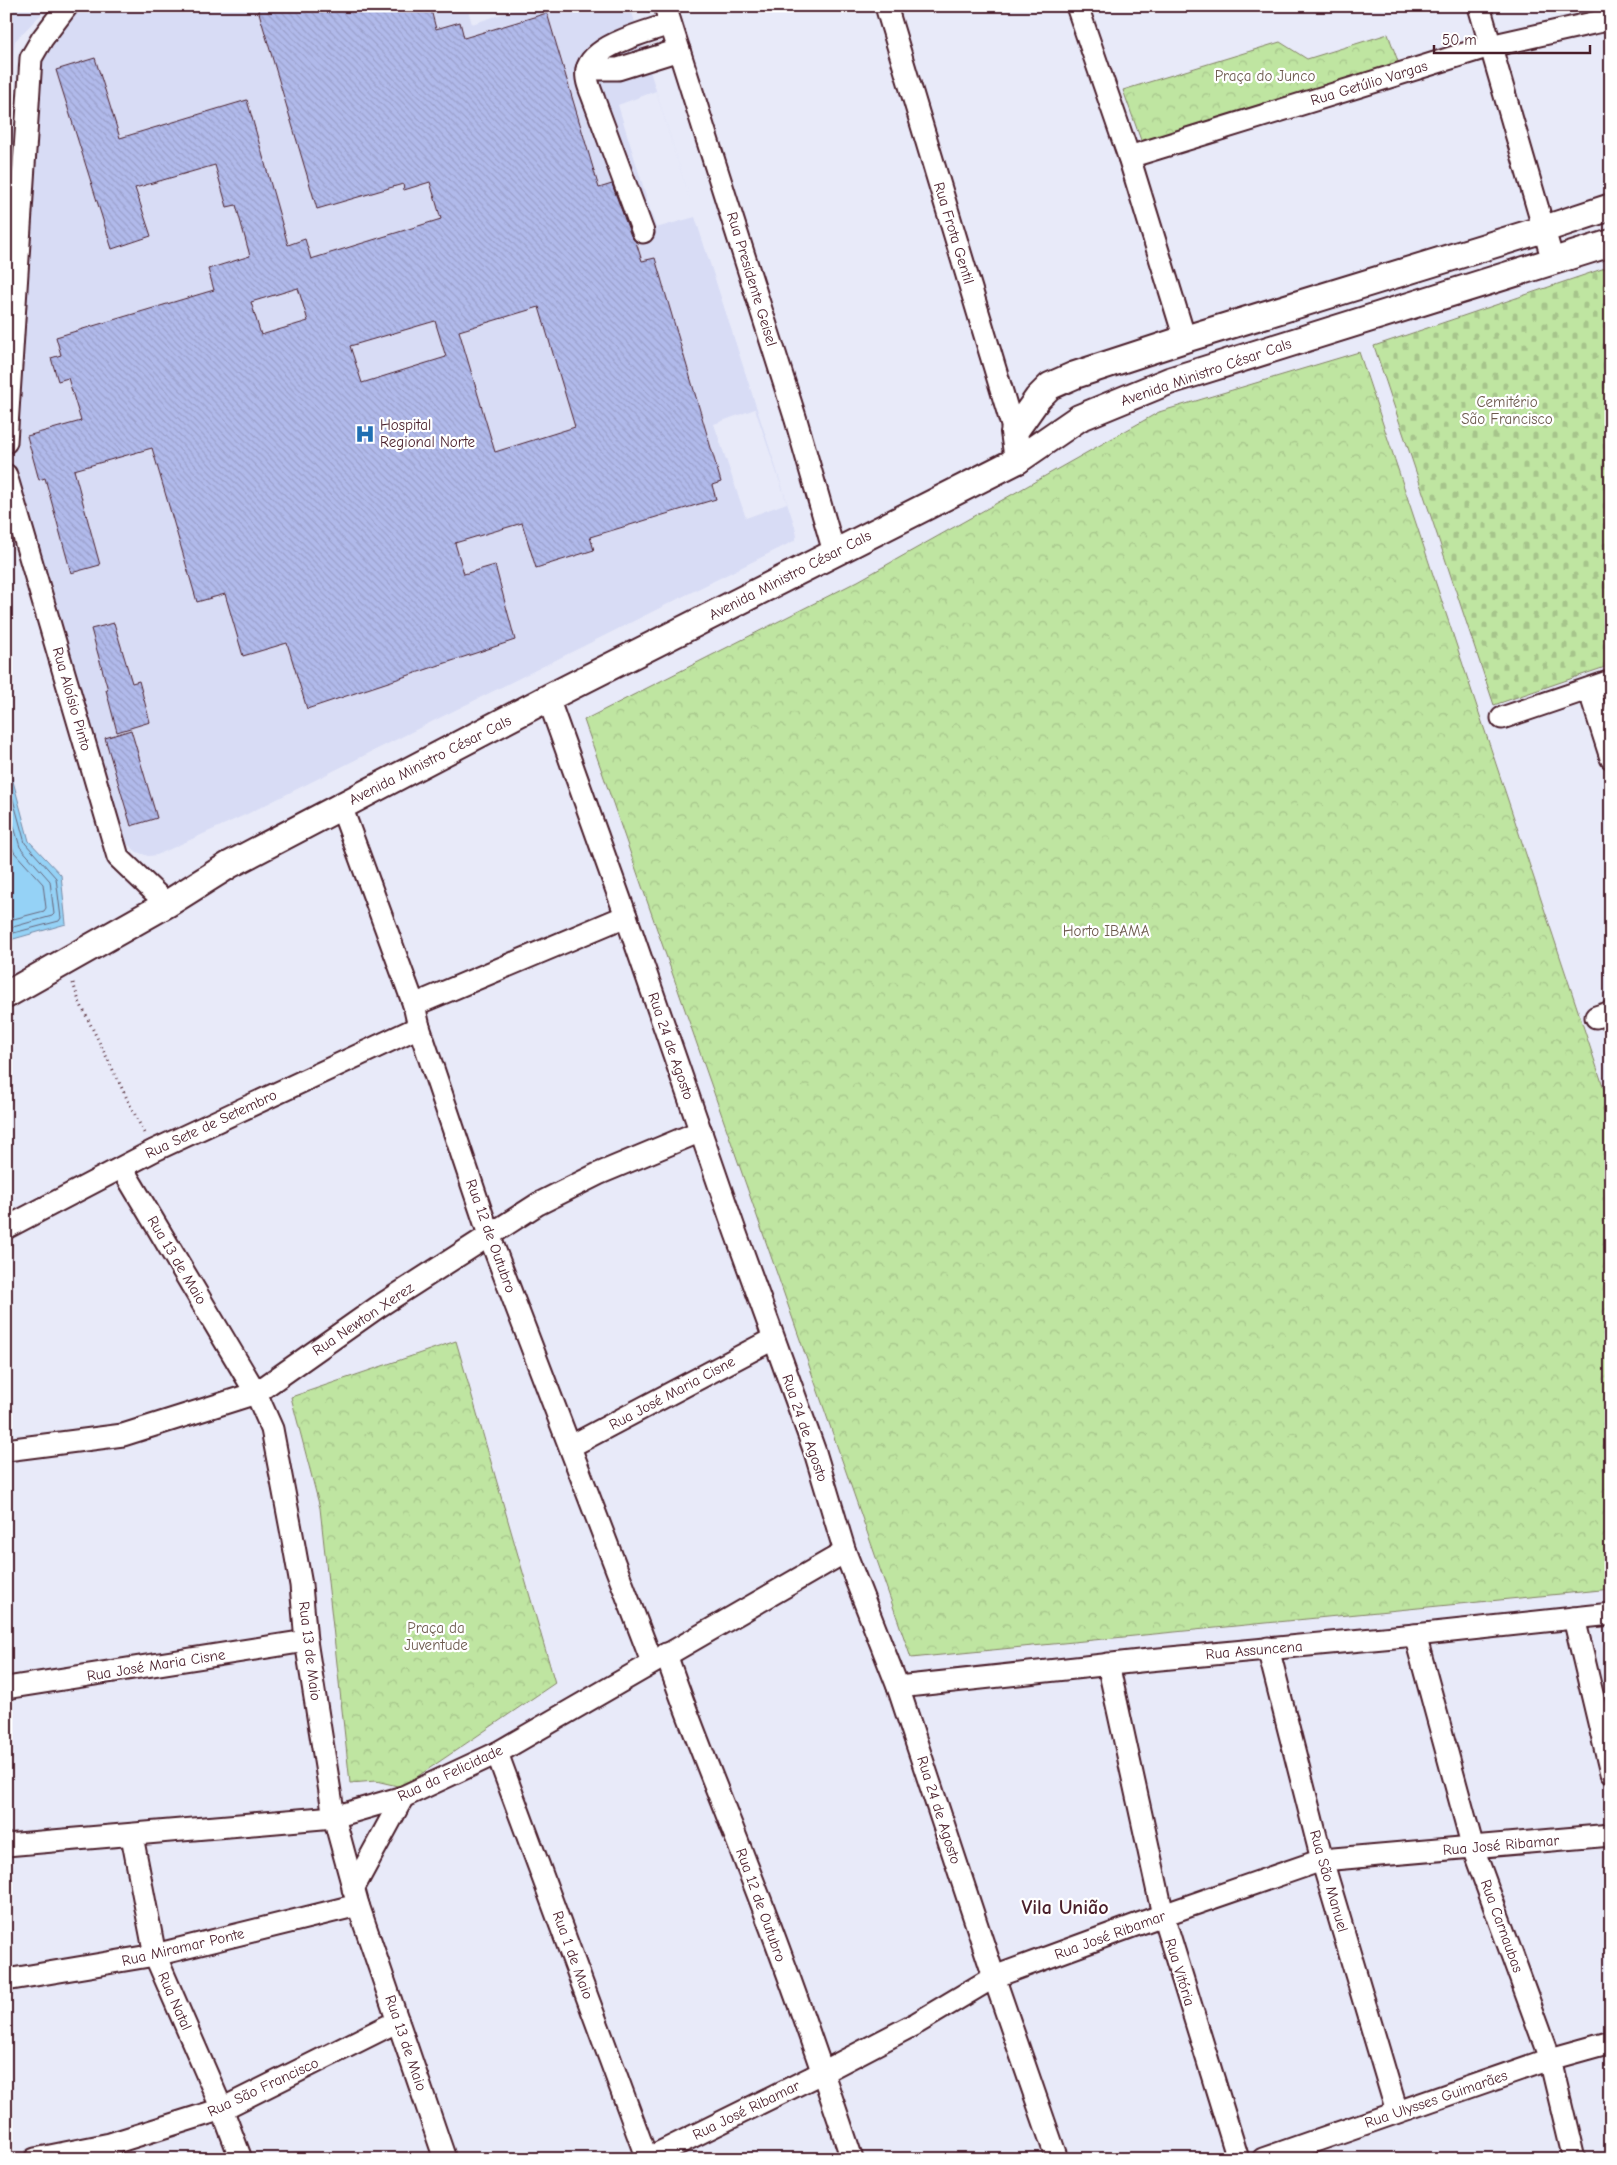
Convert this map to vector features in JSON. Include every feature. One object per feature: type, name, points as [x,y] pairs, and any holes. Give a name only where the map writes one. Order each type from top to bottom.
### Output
[{"type":"main road","points":[[1014,432],[1038,398],[1050,386],[1075,375],[1184,339],[1611,207]]},
{"type":"main road","name":"Avenida Ministro César Cals","points":[[6,995],[168,904],[229,865],[548,698],[1018,460],[1079,418],[1169,381],[1611,243]]},
{"type":"main road","name":"Rua Frota Gentil","points":[[1014,432],[1018,460]]},
{"type":"street","points":[[6,442],[31,58],[42,39],[67,6]]},
{"type":"street","name":"Rua Frota Gentil","points":[[886,6],[1014,432]]},
{"type":"street","points":[[1077,6],[1129,157],[1184,339]]},
{"type":"street","points":[[1479,6],[1553,261]]},
{"type":"street","points":[[643,232],[587,80],[587,69],[597,56],[620,40],[668,15]]},
{"type":"street","name":"Rua Presidente Geisel","points":[[668,15],[791,401],[834,552]]},
{"type":"street","name":"Rua Getúlio Vargas","points":[[1129,157],[1490,46],[1611,19]]},
{"type":"street","points":[[587,69],[618,69],[679,50]]},
{"type":"street","name":"Rua Aloísio Pinto","points":[[6,475],[118,857],[168,904]]},
{"type":"street","points":[[1502,718],[1611,682]]},
{"type":"street","points":[[1589,689],[1611,758]]},
{"type":"street","name":"Rua 24 de Agosto","points":[[548,698],[773,1339],[815,1452],[846,1552],[898,1687],[994,1977],[1057,2159]]},
{"type":"street","name":"Rua 12 de Outubro","points":[[341,806],[414,1005],[419,1027],[489,1235],[571,1446],[659,1658],[686,1714],[748,1868],[823,2072],[852,2159]]},
{"type":"street","points":[[414,1005],[626,916]]},
{"type":"street","name":"Rua Sete de Setembro","points":[[6,1228],[153,1151],[419,1027]]},
{"type":"street","name":"Rua Newton Xerez","points":[[6,1450],[123,1434],[256,1393],[378,1307],[538,1204],[598,1174],[701,1131]]},
{"type":"street","name":"Rua 13 de Maio","points":[[122,1168],[256,1393],[274,1437],[301,1585],[306,1641],[334,1817],[356,1897],[445,2159]]},
{"type":"street","name":"Rua José Maria Cisne","points":[[571,1446],[773,1339]]},
{"type":"street","name":"Rua da Felicidade","points":[[6,1846],[334,1817],[403,1797],[497,1753],[846,1552]]},
{"type":"street","name":"Rua Assuncena","points":[[898,1687],[1611,1614]]},
{"type":"street","points":[[1574,1618],[1611,1773]]},
{"type":"street","name":"Rua Carnaubas","points":[[1415,1635],[1473,1848],[1550,2059],[1574,2159]]},
{"type":"street","name":"Rua José Maria Cisne","points":[[6,1688],[306,1641]]},
{"type":"street","name":"Rua São Manuel","points":[[1268,1648],[1322,1860],[1397,2112]]},
{"type":"street","name":"Rua Vitória","points":[[1108,1664],[1163,1915],[1238,2159]]},
{"type":"street","name":"Rua 1 de Maio","points":[[497,1753],[647,2159]]},
{"type":"street","points":[[356,1897],[403,1797]]},
{"type":"street","name":"Rua José Ribamar","points":[[647,2159],[917,2023],[994,1977],[1163,1915],[1322,1860],[1611,1835]]},
{"type":"street","name":"Rua Natal","points":[[132,1836],[155,1955],[222,2109],[241,2159]]},
{"type":"street","name":"Rua Miramar Ponte","points":[[6,1980],[155,1955],[356,1897]]},
{"type":"street","name":"Rua São Francisco","points":[[35,2159],[111,2152],[222,2109],[398,2021]]},
{"type":"street","name":"Rua Ulysses Guimarães","points":[[1272,2157],[1550,2059],[1611,2042]]},
{"type":"path","points":[[79,1001],[153,1151]]},
{"type":"shaded area","points":[[6,6],[49,6],[15,41],[6,119]]},
{"type":"shaded area","name":"Hospital Regional Norte","points":[[77,6],[467,6],[472,24],[527,6],[630,6],[695,217],[795,527],[797,536],[794,541],[247,814],[157,855],[148,856],[137,852],[117,832],[11,455],[38,60]],"holes":[[[656,91],[695,217],[656,228],[618,105]],[[755,409],[787,503],[746,518],[714,424]]]},
{"type":"green space","name":"Praça do Junco","points":[[1388,34],[1399,64],[1142,143],[1123,90],[1280,42],[1307,59]]},
{"type":"green space","name":"Cemitério São Francisco","points":[[1611,266],[1611,665],[1494,705],[1374,346]]},
{"type":"green space","name":"Horto IBAMA","points":[[1359,352],[1611,1110],[1611,1589],[911,1658],[584,720],[858,581],[1159,412]]},
{"type":"green space","name":"Praça da Juventude","points":[[456,1341],[555,1683],[402,1787],[376,1781],[350,1783],[320,1508],[291,1397]]},
{"type":"water","points":[[6,755],[29,841],[61,875],[66,924],[10,940],[6,939]]},
{"type":"building","points":[[257,6],[430,6],[436,29],[460,22],[464,38],[547,13],[599,188],[612,184],[642,261],[655,258],[721,482],[712,485],[716,499],[590,537],[594,550],[536,568],[522,523],[455,543],[464,574],[495,565],[515,640],[307,709],[287,643],[243,656],[225,594],[197,602],[152,448],[74,470],[100,565],[71,573],[45,478],[39,480],[27,436],[81,421],[68,378],[58,381],[51,358],[61,355],[56,337],[214,290],[208,269],[250,256],[236,205],[227,207],[215,165],[135,188],[151,236],[112,249],[56,70],[95,58],[120,138],[247,100],[288,245],[305,239],[311,259],[441,219],[430,182],[404,190],[403,184],[317,209]],"holes":[[[298,288],[308,321],[261,335],[251,302]],[[539,307],[575,427],[495,452],[459,331]],[[435,321],[446,357],[362,383],[350,346]]]},
{"type":"building","points":[[114,623],[132,683],[139,681],[150,722],[117,732],[106,690],[108,690],[91,629]]},
{"type":"building","points":[[131,730],[157,818],[131,826],[105,738]]},
{"type":"place","name":"Hospital Regional Norte","points":[[365,434]]},
{"type":"district","name":"Vila União","points":[[1065,1907]]}]
